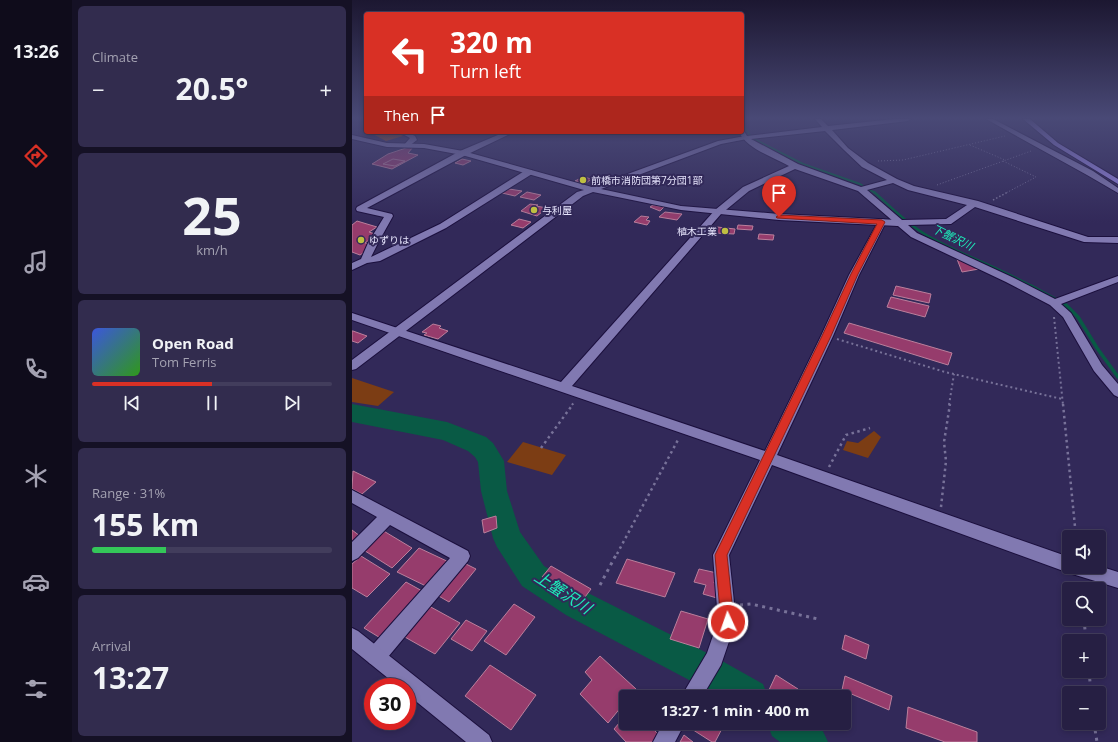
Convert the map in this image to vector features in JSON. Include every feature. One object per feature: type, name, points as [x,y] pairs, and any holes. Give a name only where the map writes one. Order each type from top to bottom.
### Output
[{"type":"main road","points":[[1072,154],[1118,182]]},
{"type":"main road","points":[[1082,154],[1118,176]]},
{"type":"street","points":[[365,261],[373,242],[388,216],[360,209],[462,154]]},
{"type":"street","points":[[465,154],[590,189],[681,208],[718,212],[779,217],[882,222],[948,222],[979,204]]},
{"type":"street","points":[[352,366],[580,194],[688,154]]},
{"type":"street","points":[[771,154],[795,166],[861,189],[914,235],[1010,280],[1054,303],[1067,316],[1098,368],[1118,392]]},
{"type":"street","points":[[851,154],[861,162],[894,181],[921,191],[979,204],[1087,240],[1118,240]]},
{"type":"street","points":[[1053,154],[1118,191]]},
{"type":"street","points":[[564,387],[718,212],[746,189],[795,166]]},
{"type":"street","points":[[352,268],[365,261],[377,259],[443,226],[529,172]]},
{"type":"street","points":[[861,189],[894,181]]},
{"type":"street","points":[[695,690],[714,658],[728,622],[721,555],[827,336],[854,274],[882,222]]},
{"type":"street","points":[[1054,303],[1118,280]]},
{"type":"street","points":[[352,316],[581,392],[1062,562]]},
{"type":"street","points":[[352,496],[462,556],[376,656]]},
{"type":"street","points":[[352,553],[388,516]]},
{"type":"street","points":[[1098,574],[1118,580]]},
{"type":"street","points":[[352,636],[482,742]]},
{"type":"street","points":[[663,742],[671,730]]},
{"type":"path","points":[[861,162],[903,160],[931,154]]},
{"type":"path","points":[[979,204],[1036,177],[988,154]]},
{"type":"path","points":[[921,191],[1024,154]]},
{"type":"path","points":[[1054,303],[1053,309],[1075,530]]},
{"type":"path","points":[[827,336],[954,374],[1062,399]]},
{"type":"path","points":[[940,518],[946,461],[944,442],[954,374]]},
{"type":"path","points":[[542,448],[581,392]]},
{"type":"path","points":[[600,585],[684,428]]},
{"type":"path","points":[[824,477],[846,435],[870,428]]},
{"type":"path","points":[[726,605],[751,604],[818,620]]},
{"type":"path","points":[[1095,730],[1096,742]]},
{"type":"shaded area","points":[[352,378],[394,392],[378,406],[352,402]]},
{"type":"shaded area","points":[[874,431],[881,437],[868,458],[843,450],[847,441],[858,443]]},
{"type":"shaded area","points":[[523,442],[566,455],[552,475],[507,462]]},
{"type":"building","points":[[388,154],[418,155],[392,169],[372,164]]},
{"type":"building","points":[[393,159],[405,161],[395,166],[383,164]]},
{"type":"building","points":[[462,159],[471,161],[463,165],[455,163]]},
{"type":"building","name":"前橋市消防団第7分団1部","points":[[583,177],[592,179],[584,184],[575,181]]},
{"type":"building","points":[[509,189],[522,191],[515,196],[502,193]]},
{"type":"building","points":[[527,192],[541,195],[534,200],[520,197]]},
{"type":"building","name":"与利屋","points":[[530,204],[547,208],[537,216],[521,211]]},
{"type":"building","points":[[653,205],[664,207],[660,211],[650,207]]},
{"type":"building","points":[[665,212],[682,214],[677,220],[659,217]]},
{"type":"building","points":[[641,216],[649,217],[646,220],[650,221],[647,225],[634,222]]},
{"type":"building","points":[[519,219],[531,222],[523,228],[511,225]]},
{"type":"building","name":"ゆずりは","points":[[357,221],[377,227],[369,232],[375,234],[365,243],[369,244],[366,251],[360,255],[352,252],[352,225]]},
{"type":"building","points":[[738,225],[753,226],[752,230],[737,229]]},
{"type":"building","name":"植木工業","points":[[717,227],[735,229],[734,234],[715,233]]},
{"type":"building","points":[[759,234],[774,235],[773,240],[758,239]]},
{"type":"building","points":[[957,259],[979,269],[962,272]]},
{"type":"building","points":[[896,286],[931,294],[929,303],[893,295]]},
{"type":"building","points":[[891,297],[929,306],[925,317],[887,307]]},
{"type":"building","points":[[849,323],[952,353],[948,365],[844,333]]},
{"type":"building","points":[[433,324],[441,326],[439,328],[448,331],[438,339],[424,335],[427,333],[422,332]]},
{"type":"building","points":[[352,331],[367,336],[358,343],[352,341]]},
{"type":"building","points":[[353,471],[376,482],[362,494],[352,489]]},
{"type":"building","points":[[496,516],[497,528],[484,533],[482,520]]},
{"type":"building","points":[[352,530],[360,536],[352,543]]},
{"type":"building","points":[[382,530],[412,548],[392,568],[362,549]]},
{"type":"building","points":[[419,548],[451,563],[430,588],[397,572]]},
{"type":"building","points":[[361,556],[390,574],[367,597],[352,588],[352,564]]},
{"type":"building","points":[[627,559],[675,573],[665,597],[616,583]]},
{"type":"building","points":[[464,563],[476,569],[449,602],[437,595]]},
{"type":"building","points":[[551,566],[591,589],[582,601],[542,577]]},
{"type":"building","points":[[699,569],[717,573],[714,583],[721,585],[717,598],[703,594],[706,585],[694,582]]},
{"type":"building","points":[[406,582],[424,592],[382,639],[364,628]]},
{"type":"building","points":[[514,604],[535,617],[506,655],[484,641]]},
{"type":"building","points":[[429,606],[460,623],[435,654],[403,636]]},
{"type":"building","points":[[681,611],[708,619],[699,648],[670,639]]},
{"type":"building","points":[[466,620],[487,631],[472,651],[451,639]]},
{"type":"building","points":[[845,635],[869,645],[866,659],[842,649]]},
{"type":"building","points":[[600,656],[636,689],[619,690],[619,710],[608,723],[580,694],[592,680],[585,672]]},
{"type":"building","points":[[490,665],[536,695],[511,730],[465,696]]},
{"type":"building","points":[[776,675],[798,689],[798,690],[769,690]]},
{"type":"building","points":[[845,676],[892,696],[889,710],[851,694],[851,690],[842,690]]},
{"type":"building","points":[[908,707],[977,732],[977,742],[945,742],[906,728]]},
{"type":"building","points":[[619,723],[619,730],[654,730],[659,735],[654,742],[626,742],[614,729]]},
{"type":"building","points":[[693,730],[721,730],[715,742],[712,742]]},
{"type":"building","points":[[684,735],[693,742],[680,742]]},
{"type":"waterway","name":"下蟹沢川","points":[[783,154],[803,164],[860,184],[875,193]]},
{"type":"waterway","name":"下蟹沢川","points":[[874,192],[921,232],[1031,286]]},
{"type":"waterway","name":"下蟹沢川","points":[[1031,286],[1066,305],[1078,317],[1097,348],[1118,377]]},
{"type":"waterway","name":"上蟹沢川","points":[[352,413],[447,431],[477,444],[484,450],[491,461],[494,491],[507,538],[533,576],[577,604],[703,669],[738,690]]},
{"type":"waterway","name":"上蟹沢川","points":[[794,730],[809,742]]},
{"type":"place","name":"前橋市消防団第7分団1部","points":[[583,180]]},
{"type":"place","name":"与利屋","points":[[534,210]]},
{"type":"place","name":"植木工業","points":[[725,231]]},
{"type":"place","name":"ゆずりは","points":[[361,240]]},
{"type":"route","points":[[728,622],[721,555],[827,336],[854,274],[882,222],[779,217]]}]
